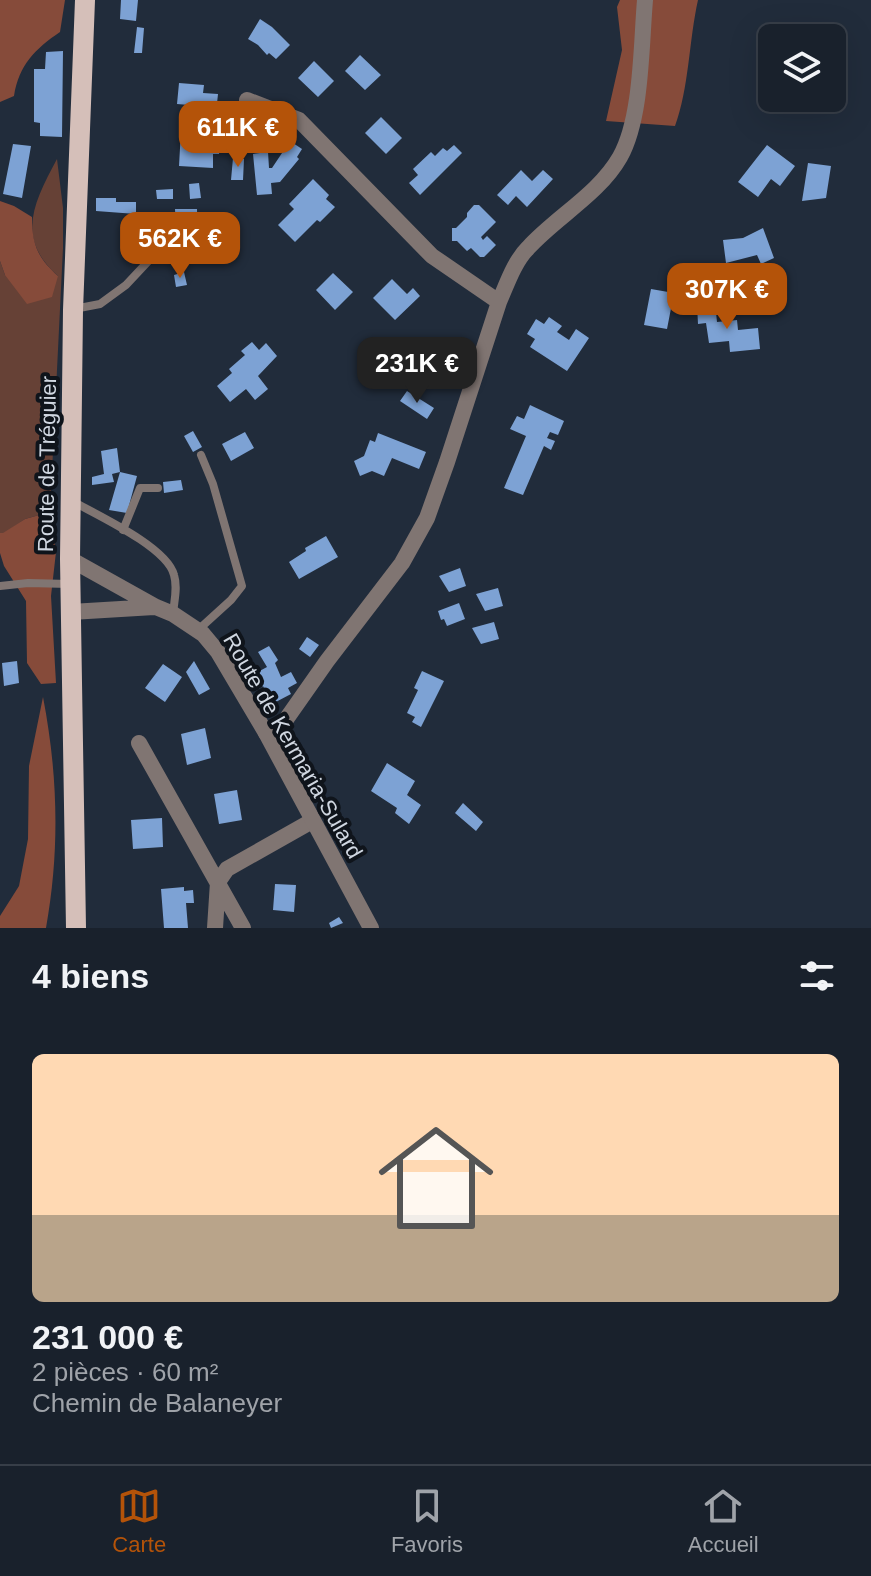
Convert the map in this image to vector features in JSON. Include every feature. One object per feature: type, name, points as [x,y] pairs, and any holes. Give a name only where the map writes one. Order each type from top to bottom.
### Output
[{"type":"main road","name":"Route de Tréguier","points":[[76,928],[70,559],[73,310],[85,0]]},
{"type":"street","points":[[266,733],[280,728],[402,563],[427,518],[499,302],[509,277],[526,249],[609,173],[620,158],[633,130],[645,0]]},
{"type":"street","points":[[247,100],[299,120],[432,256],[499,302]]},
{"type":"street","name":"Route de Kermaria-Sulard","points":[[70,559],[173,614],[198,630],[218,652],[266,733],[371,928]]},
{"type":"street","points":[[71,612],[156,607]]},
{"type":"street","points":[[139,743],[243,928]]},
{"type":"street","points":[[215,928],[218,882],[227,869],[312,821]]},
{"type":"lane","points":[[73,310],[100,304],[126,285],[155,254]]},
{"type":"lane","points":[[198,630],[242,586],[213,484],[201,455]]},
{"type":"lane","points":[[123,530],[140,488],[158,488]]},
{"type":"lane","points":[[71,500],[163,558],[174,572],[173,614]]},
{"type":"lane","points":[[0,586],[70,584]]},
{"type":"shaded area","points":[[0,0],[65,0],[60,32],[43,45],[24,67],[14,96],[0,102]]},
{"type":"shaded area","points":[[620,0],[698,0],[683,96],[675,126],[606,121],[622,50],[617,7]]},
{"type":"shaded area","points":[[57,159],[63,208],[63,248],[50,512],[25,519],[3,534],[0,533],[0,261],[5,275],[58,276],[36,248],[33,234],[36,205]]},
{"type":"shaded area","points":[[0,201],[32,217],[33,236],[38,250],[58,276],[52,297],[27,304],[5,275],[0,261]]},
{"type":"shaded area","points":[[50,512],[56,552],[51,596],[56,683],[41,684],[27,663],[26,601],[4,566],[0,553],[0,533],[25,519]]},
{"type":"shaded area","points":[[43,697],[52,755],[55,812],[54,870],[46,928],[0,928],[0,916],[19,886],[28,839],[29,766]]},
{"type":"building","points":[[121,0],[138,0],[136,21],[120,19]]},
{"type":"building","points":[[260,19],[290,45],[276,59],[248,39]]},
{"type":"building","points":[[137,27],[144,28],[142,53],[134,53]]},
{"type":"building","points":[[63,51],[62,137],[40,136],[40,123],[34,122],[34,69],[45,69],[46,52]]},
{"type":"building","points":[[360,55],[381,75],[365,90],[345,71]]},
{"type":"building","points":[[314,61],[334,81],[318,97],[298,78]]},
{"type":"building","points":[[179,83],[204,85],[203,93],[218,94],[216,113],[189,112],[189,105],[177,104]]},
{"type":"building","points":[[381,117],[402,138],[386,154],[365,133]]},
{"type":"building","points":[[181,130],[221,132],[219,154],[213,154],[213,168],[179,166]]},
{"type":"building","points":[[290,141],[302,149],[297,157],[299,159],[280,182],[271,183],[272,194],[257,195],[253,154],[268,152],[269,168],[272,168]]},
{"type":"building","points":[[13,144],[31,146],[22,198],[3,194]]},
{"type":"building","points":[[454,145],[462,153],[420,195],[409,183],[418,175],[413,169],[431,152],[435,156],[443,148],[447,151]]},
{"type":"building","points":[[767,145],[795,166],[780,186],[771,179],[758,197],[738,182]]},
{"type":"building","points":[[233,158],[244,159],[243,180],[231,180]]},
{"type":"building","points":[[808,163],[831,166],[826,198],[802,201]]},
{"type":"building","points":[[521,170],[532,181],[543,170],[553,179],[527,207],[516,196],[508,205],[497,195]]},
{"type":"building","points":[[313,179],[329,195],[326,199],[335,207],[295,242],[278,225],[294,209],[289,204]]},
{"type":"building","points":[[199,183],[201,198],[190,199],[189,184]]},
{"type":"building","points":[[173,189],[173,199],[157,199],[156,190]]},
{"type":"building","points":[[96,198],[136,202],[136,214],[96,211]]},
{"type":"building","points":[[474,205],[479,205],[496,222],[481,237],[483,240],[487,236],[496,245],[484,257],[452,241],[452,228],[467,217]]},
{"type":"building","points":[[175,209],[197,209],[198,249],[177,250]]},
{"type":"building","points":[[763,228],[774,258],[761,264],[757,255],[726,263],[723,240],[743,238]]},
{"type":"building","points":[[184,272],[187,285],[176,287],[174,275]]},
{"type":"building","points":[[333,273],[353,292],[335,310],[316,290]]},
{"type":"building","points":[[392,279],[407,294],[413,288],[420,296],[395,320],[373,298]]},
{"type":"building","points":[[651,289],[674,293],[667,329],[644,325]]},
{"type":"building","points":[[715,303],[717,322],[737,320],[738,330],[758,328],[760,349],[730,352],[729,341],[709,343],[706,323],[698,324],[697,305]]},
{"type":"building","points":[[549,317],[562,326],[557,332],[569,340],[576,329],[589,338],[567,371],[530,347],[535,339],[527,334],[536,319],[544,324]]},
{"type":"building","points":[[252,342],[259,350],[266,343],[277,356],[258,376],[268,389],[255,400],[246,389],[230,402],[217,386],[232,373],[229,369],[245,355],[241,351]]},
{"type":"building","points":[[422,342],[441,353],[438,358],[447,364],[437,378],[429,372],[419,387],[398,374]]},
{"type":"building","points":[[407,391],[434,408],[427,419],[400,401]]},
{"type":"building","points":[[530,405],[564,421],[558,435],[550,432],[547,438],[555,441],[551,450],[544,446],[523,495],[504,488],[526,436],[510,429],[517,416],[524,419]]},
{"type":"building","points":[[193,431],[202,447],[193,452],[184,436]]},
{"type":"building","points":[[245,432],[254,448],[231,461],[222,444]]},
{"type":"building","points":[[378,433],[426,452],[419,469],[392,458],[384,476],[372,471],[360,476],[354,461],[364,456],[370,440],[375,442]]},
{"type":"building","points":[[117,448],[120,472],[112,474],[114,482],[92,485],[92,477],[104,474],[101,451]]},
{"type":"building","points":[[120,472],[137,476],[127,513],[109,510]]},
{"type":"building","points":[[181,480],[183,490],[164,493],[163,482]]},
{"type":"building","points":[[326,536],[338,557],[299,579],[289,562]]},
{"type":"building","points":[[460,568],[466,586],[449,592],[439,576]]},
{"type":"building","points":[[498,588],[503,606],[485,611],[476,594]]},
{"type":"building","points":[[459,603],[465,619],[447,626],[438,611]]},
{"type":"building","points":[[494,622],[499,639],[481,644],[472,628]]},
{"type":"building","points":[[307,637],[319,645],[310,657],[299,649]]},
{"type":"building","points":[[269,646],[278,660],[275,663],[281,677],[291,672],[297,683],[288,688],[291,694],[272,704],[263,686],[259,689],[252,675],[267,667],[258,652]]},
{"type":"building","points":[[17,661],[19,683],[4,686],[2,663]]},
{"type":"building","points":[[194,661],[210,689],[199,695],[186,672]]},
{"type":"building","points":[[163,664],[182,677],[165,702],[145,688]]},
{"type":"building","points":[[422,671],[444,681],[421,727],[412,722],[415,717],[407,713],[418,690],[414,688]]},
{"type":"building","points":[[205,728],[211,758],[187,765],[181,734]]},
{"type":"building","points":[[387,763],[415,781],[407,795],[421,805],[409,824],[395,813],[397,808],[371,791]]},
{"type":"building","points":[[237,790],[242,820],[219,824],[214,794]]},
{"type":"building","points":[[463,803],[483,822],[476,831],[455,813]]},
{"type":"building","points":[[162,818],[163,847],[133,849],[131,820]]},
{"type":"building","points":[[275,884],[296,885],[294,912],[273,910]]},
{"type":"building","points":[[184,887],[184,891],[193,890],[194,903],[186,903],[188,928],[164,928],[161,889]]},
{"type":"building","points":[[339,917],[343,923],[331,928],[329,923]]}]
